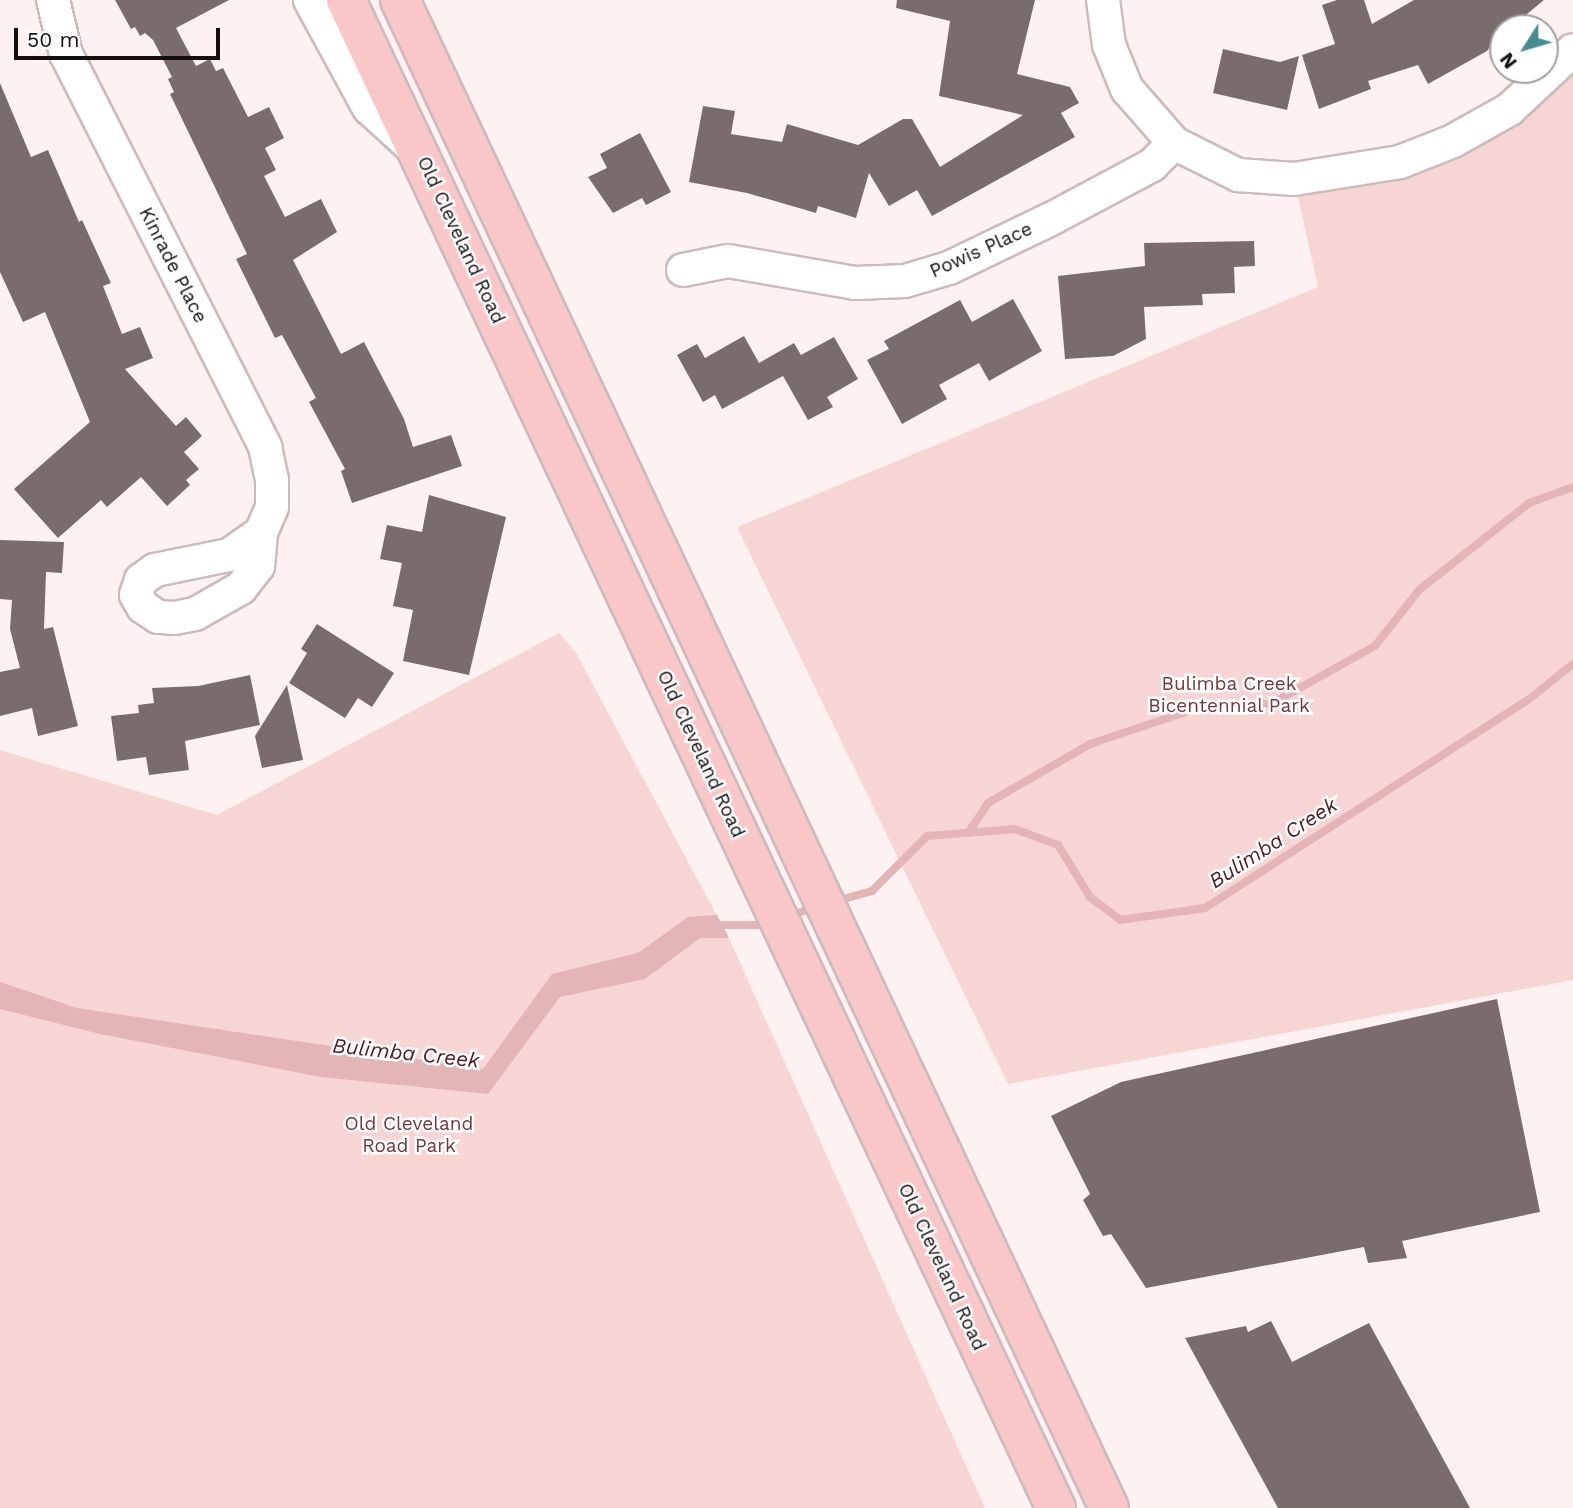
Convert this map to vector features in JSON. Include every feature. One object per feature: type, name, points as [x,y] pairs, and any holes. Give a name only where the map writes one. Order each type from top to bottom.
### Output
[{"type":"highway","name":"Old Cleveland Road","points":[[346,0],[422,156],[724,805],[1056,1508]]},
{"type":"highway","points":[[408,8],[1109,1508]]},
{"type":"street","name":"Kinrade Place","points":[[53,0],[65,54],[265,447],[272,507],[261,533]]},
{"type":"street","points":[[310,0],[369,108],[422,156]]},
{"type":"street","points":[[1103,0],[1109,45],[1127,89],[1174,142],[1238,175],[1294,179],[1400,162],[1453,141],[1510,109],[1573,50]]},
{"type":"street","name":"Powis Place","points":[[683,270],[728,261],[855,283],[905,281],[948,268],[1051,219],[1152,164],[1174,142]]},
{"type":"green space","name":"Bulimba Creek Bicentennial Park","points":[[1573,50],[1573,980],[1008,1084],[737,527],[1318,287],[1294,179],[1400,162],[1520,84],[1559,84],[1559,59]]},
{"type":"green space","name":"Old Cleveland Road Park","points":[[559,633],[576,653],[729,938],[985,1508],[0,1508],[0,750],[217,815]]},
{"type":"shaded area","points":[[717,915],[729,938],[700,938],[645,979],[560,997],[488,1094],[321,1077],[100,1034],[0,1009],[0,982],[77,1008],[483,1069],[552,974],[638,953],[688,917]]},
{"type":"building","points":[[115,0],[229,0],[176,28],[196,66],[210,59],[216,71],[223,68],[248,117],[269,107],[284,138],[265,148],[276,170],[264,176],[285,217],[321,199],[337,232],[293,260],[341,354],[364,342],[404,419],[413,447],[451,435],[462,466],[352,503],[341,471],[345,469],[309,402],[316,398],[282,335],[275,338],[236,259],[247,254],[170,94],[174,92],[168,79],[172,77],[153,40],[145,33],[140,36],[135,27],[131,29]]},
{"type":"building","points":[[897,0],[1035,0],[1017,74],[1070,87],[1079,103],[1061,113],[1075,137],[932,216],[917,190],[889,206],[869,173],[856,218],[818,206],[816,213],[747,193],[689,182],[703,106],[735,111],[731,134],[782,142],[787,124],[858,145],[903,119],[912,119],[940,167],[1023,115],[939,96],[950,21],[896,8]]},
{"type":"building","points":[[1337,0],[1364,0],[1372,24],[1414,0],[1544,0],[1527,14],[1489,14],[1487,51],[1428,84],[1418,65],[1368,81],[1371,89],[1319,109],[1302,55],[1335,44],[1322,5]]},
{"type":"building","points":[[1223,49],[1280,62],[1299,56],[1287,110],[1213,93]]},
{"type":"building","points":[[0,83],[31,157],[48,150],[79,222],[82,220],[111,283],[103,286],[122,334],[140,327],[153,358],[125,369],[176,426],[186,417],[202,436],[184,452],[199,469],[186,480],[190,485],[167,506],[141,477],[107,507],[101,500],[58,538],[14,489],[90,422],[45,312],[23,322],[0,272]]},
{"type":"building","points":[[640,133],[671,192],[646,205],[642,198],[613,213],[588,177],[607,168],[600,154]]},
{"type":"building","points":[[1254,241],[1255,266],[1234,267],[1235,293],[1202,294],[1203,305],[1144,307],[1146,339],[1113,356],[1065,359],[1058,276],[1145,266],[1144,243]]},
{"type":"building","points":[[1013,299],[1042,351],[989,381],[979,363],[939,385],[947,399],[902,424],[867,360],[889,349],[884,341],[960,300],[972,322]]},
{"type":"building","points":[[744,336],[759,363],[794,343],[801,355],[834,337],[858,379],[827,397],[833,407],[808,420],[783,376],[722,409],[715,395],[703,402],[677,355],[697,344],[705,358]]},
{"type":"building","points":[[429,495],[506,517],[469,675],[403,661],[413,610],[393,606],[402,563],[380,559],[387,525],[422,532]]},
{"type":"building","points":[[0,540],[64,542],[62,573],[46,572],[44,629],[53,627],[78,726],[38,736],[32,708],[0,716],[0,672],[20,668],[10,629],[12,600],[0,599]]},
{"type":"building","points":[[317,624],[394,673],[372,707],[358,698],[345,718],[289,683],[307,653],[301,649]]},
{"type":"building","points":[[250,675],[260,725],[185,741],[189,770],[149,775],[146,757],[117,761],[111,716],[139,713],[138,705],[154,703],[152,688],[198,686]]},
{"type":"building","points":[[287,685],[303,760],[262,768],[255,736]]},
{"type":"building","points":[[1497,999],[1540,1212],[1402,1241],[1407,1258],[1368,1263],[1364,1247],[1146,1288],[1111,1234],[1103,1236],[1083,1200],[1090,1194],[1051,1116],[1121,1082]]},
{"type":"building","points":[[1271,1321],[1292,1362],[1369,1323],[1470,1508],[1278,1508],[1185,1338],[1246,1326],[1248,1332]]},
{"type":"waterway","points":[[968,833],[988,803],[1090,744],[1201,707],[1271,704],[1375,646],[1419,590],[1529,503],[1573,487]]},
{"type":"waterway","name":"Bulimba Creek","points":[[833,902],[872,891],[927,836],[1015,829],[1058,845],[1090,897],[1120,920],[1205,908],[1528,700],[1573,664]]},
{"type":"waterway","name":"Bulimba Creek","points":[[787,917],[814,907]]},
{"type":"waterway","name":"Bulimba Creek","points":[[712,925],[769,925]]}]
